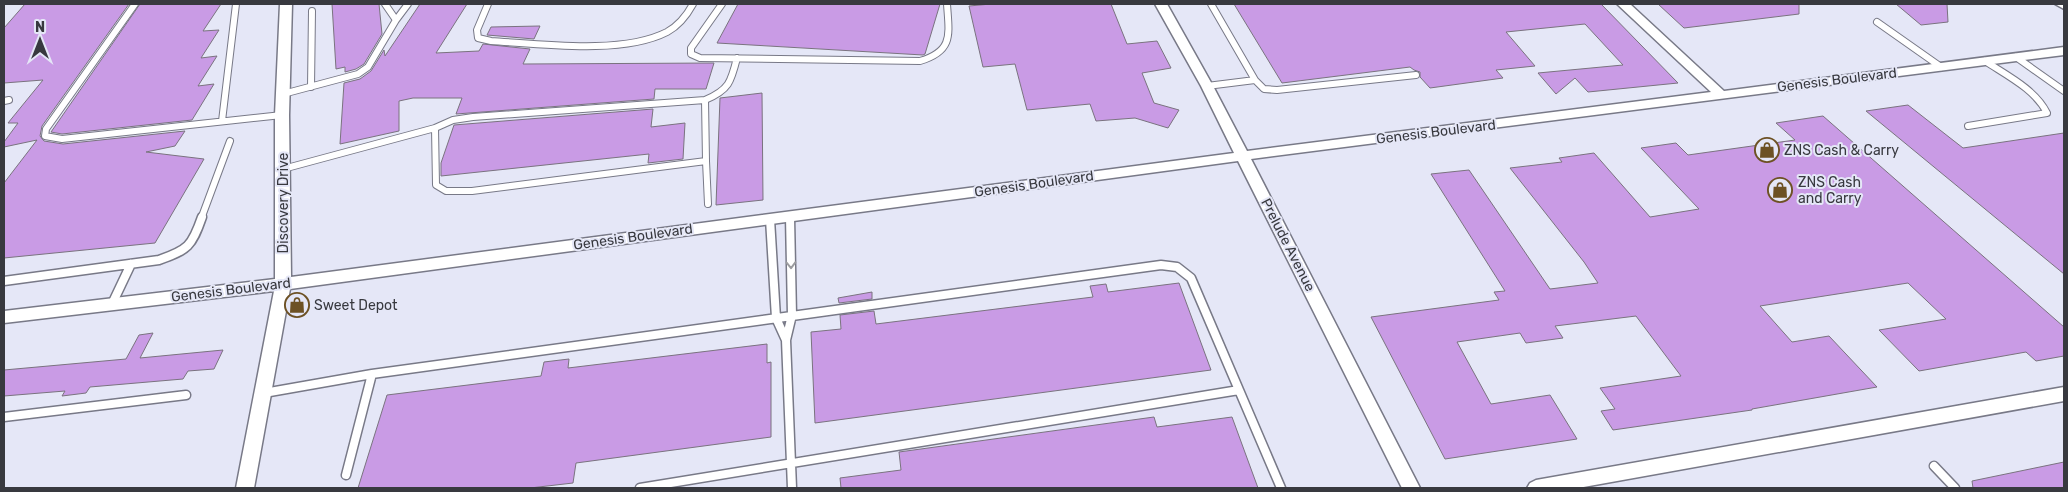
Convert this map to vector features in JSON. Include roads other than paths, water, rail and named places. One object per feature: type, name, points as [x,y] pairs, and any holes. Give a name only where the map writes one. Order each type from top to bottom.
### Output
[{"type":"street","name":"Discovery Drive","points":[[245,488],[283,284],[282,115],[286,4]]},
{"type":"street","name":"Prelude Avenue","points":[[1161,4],[1207,86],[1411,488]]},
{"type":"street","points":[[1623,4],[1722,95]]},
{"type":"street","name":"Genesis Boulevard","points":[[4,317],[283,284],[1243,156],[2064,51]]},
{"type":"street","points":[[1536,488],[2064,394]]},
{"type":"lane","points":[[135,4],[46,129],[45,136],[62,138],[282,115]]},
{"type":"lane","points":[[222,122],[236,4]]},
{"type":"lane","points":[[385,4],[390,15],[396,20]]},
{"type":"lane","points":[[283,94],[358,74],[368,67],[396,20],[408,4]]},
{"type":"lane","points":[[488,4],[477,30],[478,38],[490,41],[598,45],[643,41],[668,31],[686,16],[693,4]]},
{"type":"lane","points":[[722,4],[691,48],[691,54],[700,58],[920,61],[935,58],[945,49],[948,38],[947,4]]},
{"type":"lane","points":[[1211,4],[1255,80],[1264,89],[1277,90],[1416,74]]},
{"type":"lane","points":[[311,88],[312,11]]},
{"type":"lane","points":[[1877,22],[1941,67]]},
{"type":"lane","points":[[2016,57],[2064,92]]},
{"type":"lane","points":[[283,169],[435,128],[453,120],[705,100],[720,94],[730,85],[736,58]]},
{"type":"lane","points":[[1968,126],[2047,113],[2045,106],[2036,97],[1985,61]]},
{"type":"lane","points":[[1207,86],[1255,80]]},
{"type":"lane","points":[[705,100],[708,204]]},
{"type":"lane","points":[[435,128],[436,185],[446,191],[472,191],[706,161]]},
{"type":"lane","points":[[4,281],[159,260],[180,253],[194,239],[230,141]]},
{"type":"lane","points":[[790,216],[792,315],[786,340],[792,488]]},
{"type":"lane","points":[[770,219],[776,318],[786,340]]},
{"type":"lane","points":[[112,304],[131,264]]},
{"type":"lane","points":[[264,393],[372,374],[1161,264],[1177,267],[1191,278],[1280,488]]},
{"type":"lane","points":[[346,475],[372,374]]},
{"type":"lane","points":[[640,488],[1239,390]]},
{"type":"lane","points":[[4,417],[186,395]]},
{"type":"lane","points":[[1934,466],[1955,488]]},
{"type":"place","name":"ZNS Cash & Carry","points":[[1767,150]]},
{"type":"place","name":"ZNS Cash and Carry","points":[[1780,190]]},
{"type":"place","name":"Sweet Depot","points":[[297,305]]}]
